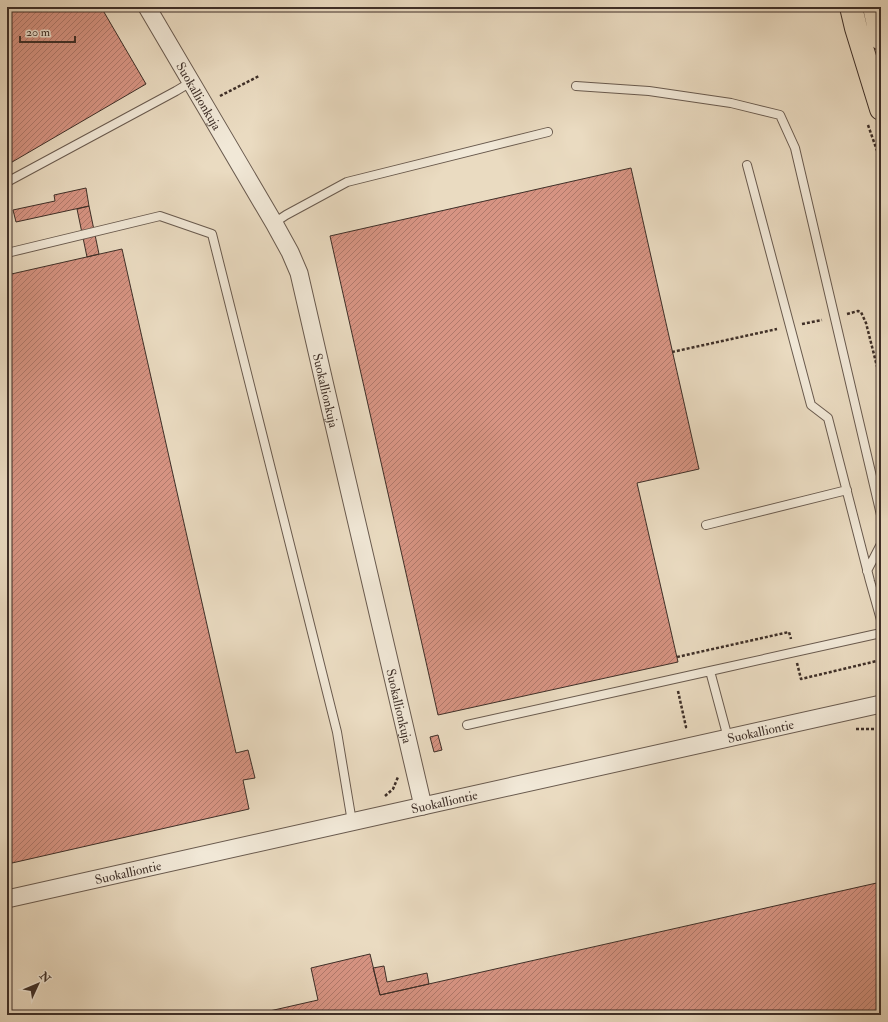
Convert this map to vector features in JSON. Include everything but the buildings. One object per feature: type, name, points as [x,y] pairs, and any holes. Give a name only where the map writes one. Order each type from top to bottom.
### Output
[{"type":"main road","points":[[851,7],[881,109]]},
{"type":"main road","points":[[874,7],[881,39]]},
{"type":"street","name":"Suokallionkuja","points":[[147,7],[274,223],[290,252],[299,273],[423,806]]},
{"type":"street","name":"Suokalliontie","points":[[7,899],[881,704]]},
{"type":"lane","points":[[7,182],[191,82]]},
{"type":"lane","points":[[576,86],[664,93],[731,103],[780,115],[795,148],[881,515]]},
{"type":"lane","points":[[274,223],[347,182],[548,132]]},
{"type":"lane","points":[[747,164],[811,405],[828,418],[881,620]]},
{"type":"lane","points":[[7,253],[160,216],[212,234],[337,732],[352,822]]},
{"type":"lane","points":[[706,525],[847,490]]},
{"type":"lane","points":[[867,571],[881,544]]},
{"type":"lane","points":[[467,725],[881,633]]},
{"type":"lane","points":[[710,671],[728,738]]},
{"type":"path","points":[[204,105],[259,76]]},
{"type":"path","points":[[676,678],[686,727],[680,729]]},
{"type":"path","points":[[387,814],[384,797],[393,789],[398,777],[396,772]]}]
